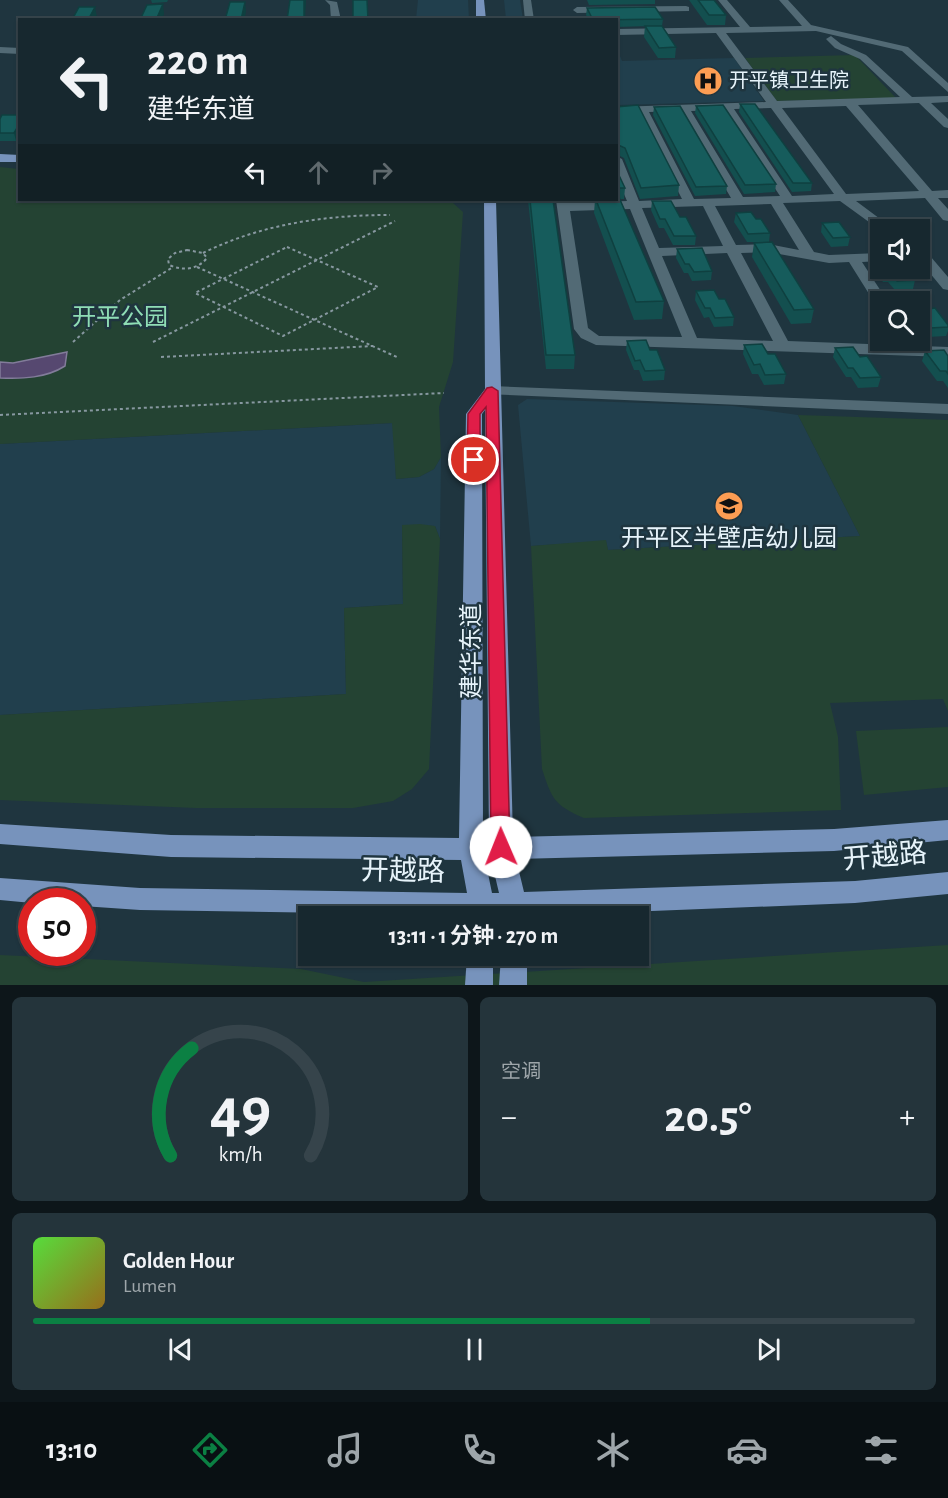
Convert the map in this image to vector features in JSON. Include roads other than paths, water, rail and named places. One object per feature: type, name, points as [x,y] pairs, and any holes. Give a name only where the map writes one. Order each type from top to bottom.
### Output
[{"type":"main road","points":[[480,0],[481,18]]},
{"type":"main road","points":[[0,158],[18,159]]},
{"type":"main road","name":"建华东道","points":[[490,201],[501,847],[513,906]]},
{"type":"main road","name":"建华东道","points":[[481,906],[471,849],[474,414],[492,391]]},
{"type":"main road","name":"开越路","points":[[0,834],[171,846],[471,849],[834,840],[948,830]]},
{"type":"main road","name":"开越路","points":[[590,906],[855,892],[948,882]]},
{"type":"main road","name":"开越路","points":[[0,889],[140,899],[340,906]]},
{"type":"main road","points":[[478,985],[479,966]]},
{"type":"main road","points":[[513,985],[514,966]]},
{"type":"street","points":[[329,0],[334,4],[336,18]]},
{"type":"street","points":[[527,0],[530,18]]},
{"type":"street","points":[[574,0],[578,15]]},
{"type":"street","points":[[680,0],[693,19]]},
{"type":"street","points":[[722,0],[747,29]]},
{"type":"street","points":[[783,0],[808,27]]},
{"type":"street","points":[[661,5],[659,12],[670,29]]},
{"type":"street","points":[[618,24],[661,5],[719,30],[808,27],[822,29],[834,34],[905,50],[948,89]]},
{"type":"street","points":[[618,24],[670,29],[693,19]]},
{"type":"street","points":[[822,29],[838,46],[863,57],[909,100]]},
{"type":"street","points":[[719,30],[842,197],[873,219]]},
{"type":"street","points":[[0,50],[18,51]]},
{"type":"street","points":[[618,110],[948,99]]},
{"type":"street","points":[[922,100],[948,125]]},
{"type":"street","points":[[849,102],[948,217]]},
{"type":"street","points":[[727,107],[782,199],[810,256]]},
{"type":"street","points":[[684,108],[739,201]]},
{"type":"street","points":[[642,109],[690,203]]},
{"type":"street","points":[[618,164],[691,342]]},
{"type":"street","points":[[870,346],[783,346],[596,340],[586,335],[581,329],[562,203],[690,203],[948,194]]},
{"type":"street","points":[[707,202],[783,346]]},
{"type":"street","points":[[654,252],[768,248],[829,259],[870,257]]},
{"type":"street","points":[[930,256],[948,259]]},
{"type":"street","points":[[853,258],[874,291]]},
{"type":"street","points":[[930,265],[948,286]]},
{"type":"street","points":[[930,349],[948,352]]},
{"type":"street","points":[[492,391],[948,409]]},
{"type":"place","name":"开平镇卫生院","points":[[708,81]]},
{"type":"place","name":"开平区半壁店幼儿园","points":[[729,506]]},
{"type":"park label","name":"开平公园","points":[[120,318]]}]
